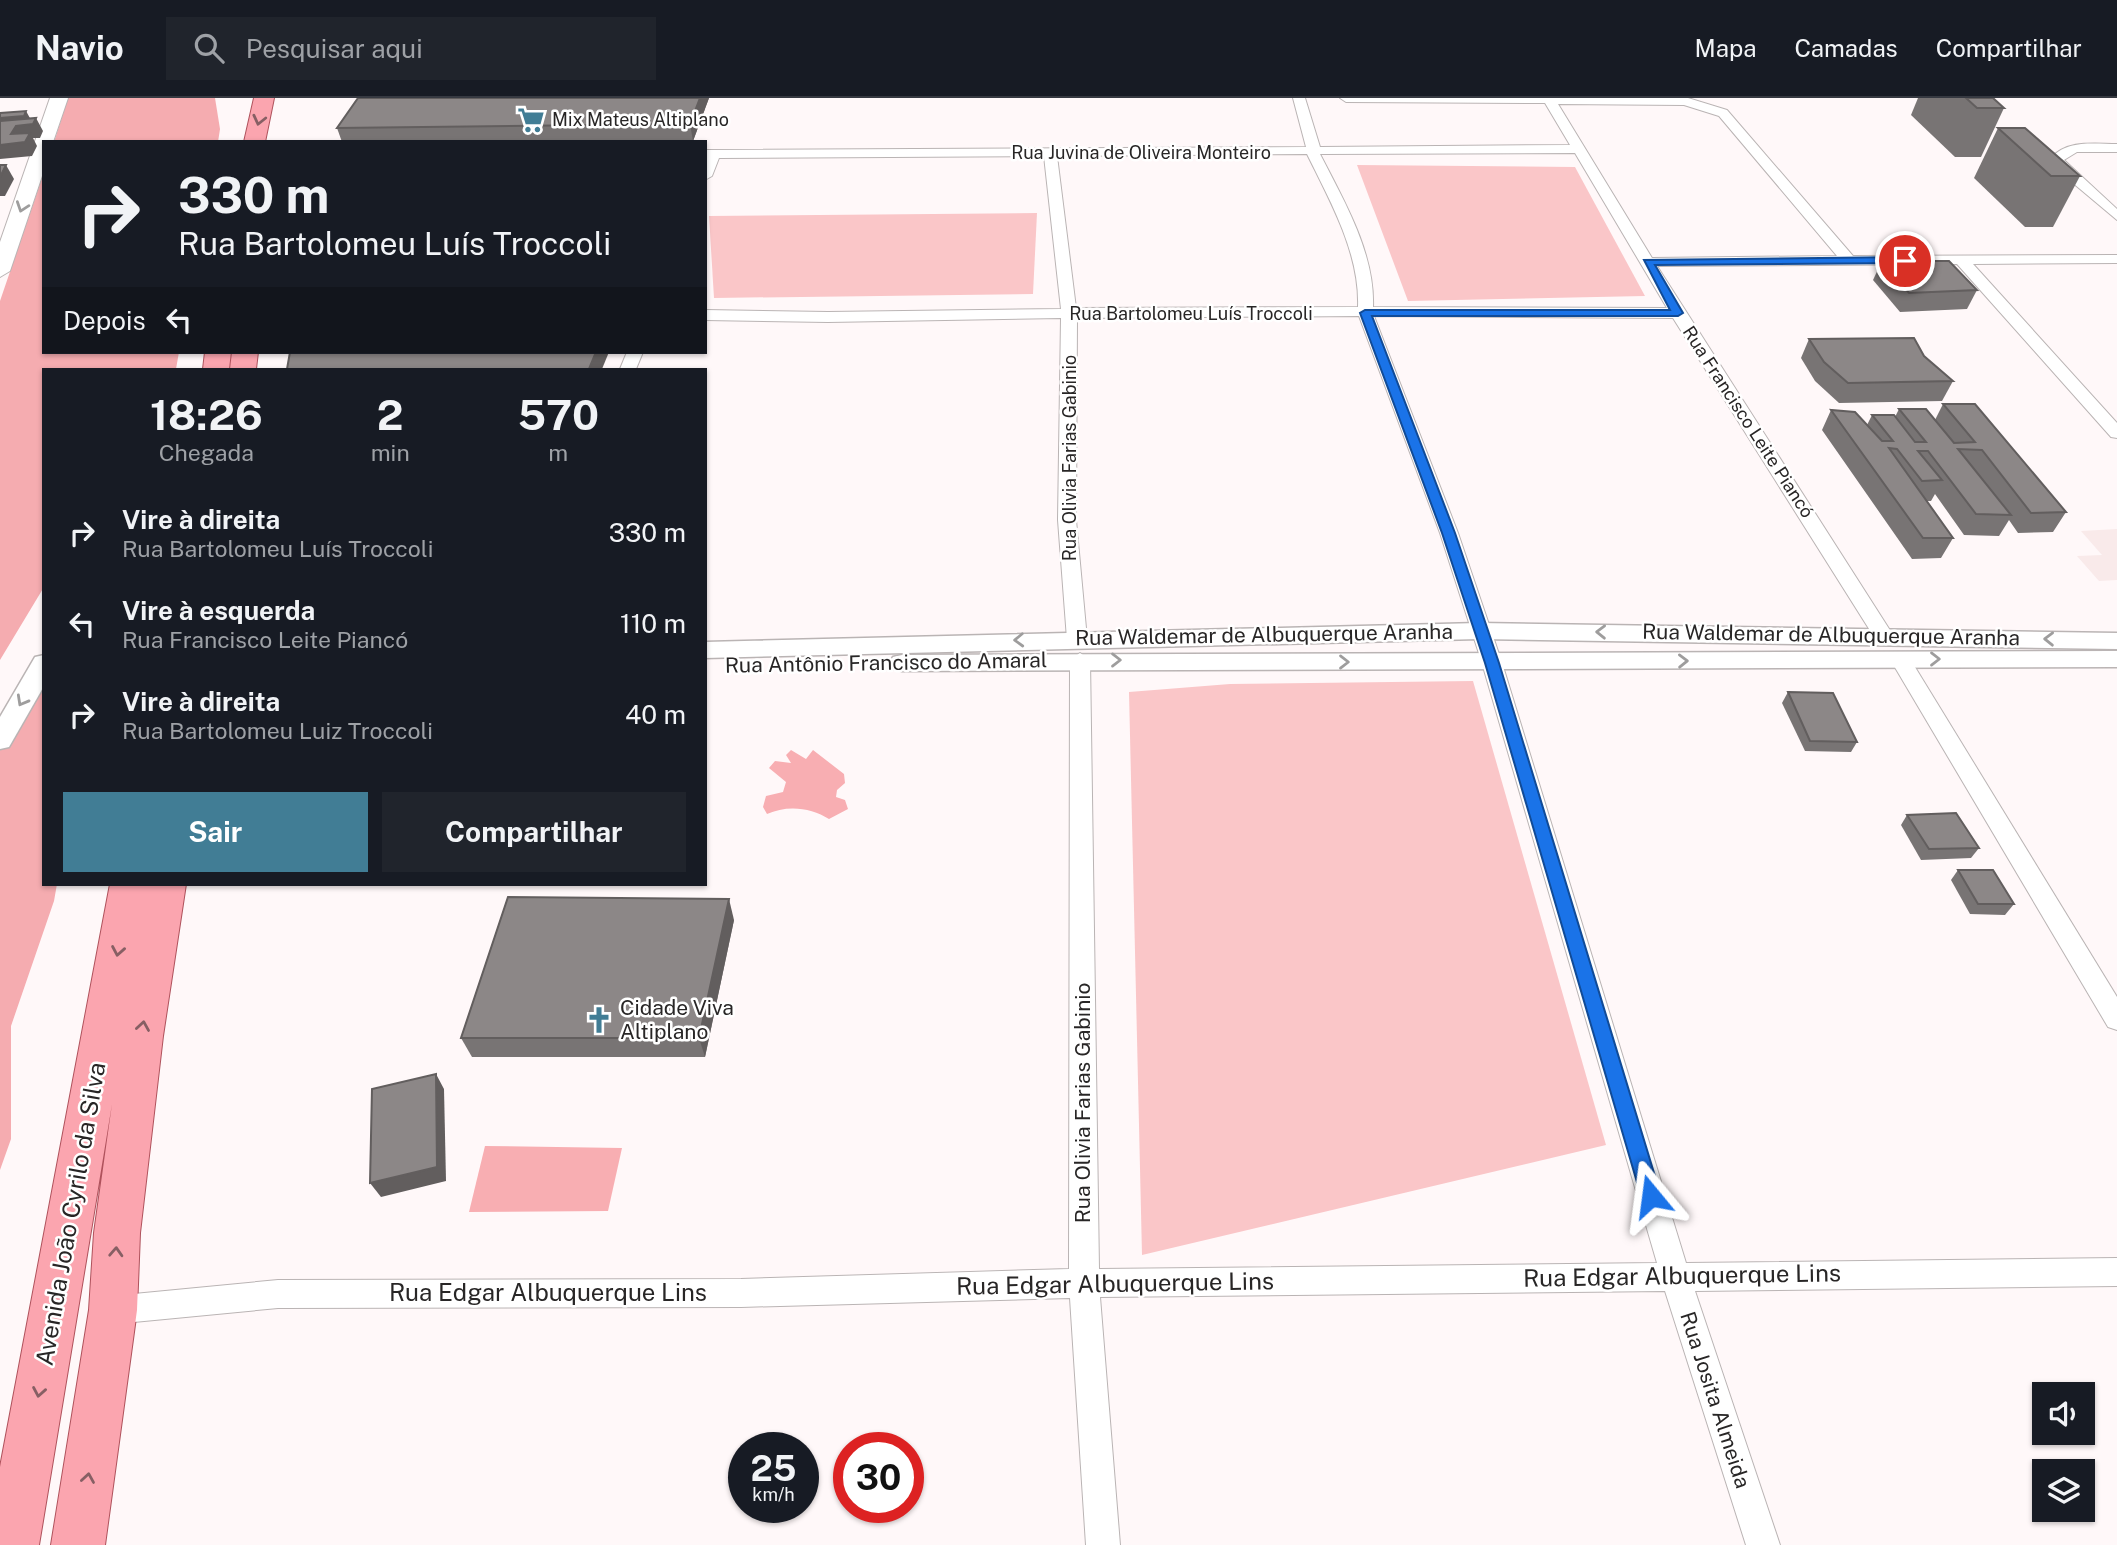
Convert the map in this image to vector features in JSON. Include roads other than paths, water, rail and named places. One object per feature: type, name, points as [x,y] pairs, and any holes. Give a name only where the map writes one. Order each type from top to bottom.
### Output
[{"type":"main road","points":[[45,140],[59,98]]},
{"type":"main road","points":[[254,140],[264,98]]},
{"type":"main road","points":[[0,271],[42,148]]},
{"type":"main road","name":"Avenida João Cyrilo da Silva","points":[[12,1545],[129,886]]},
{"type":"main road","name":"Avenida João Cyrilo da Silva","points":[[78,1545],[113,1310],[117,1233],[134,1097],[167,886]]},
{"type":"street","name":"Rua Josita Almeida","points":[[1299,98],[1313,140],[1313,153],[1346,219],[1366,287],[1365,313],[1449,533],[1479,631],[1492,663],[1675,1276],[1763,1545]]},
{"type":"street","points":[[1346,98],[1684,101],[1715,108],[1723,113],[1849,261]]},
{"type":"street","name":"Rua Francisco Leite Piancó","points":[[1550,101],[1678,313],[1883,635]]},
{"type":"street","points":[[2117,148],[2080,148],[2060,155],[2057,159],[2060,165],[2117,216]]},
{"type":"street","name":"Rua Juvina de Oliveira Monteiro","points":[[710,154],[1313,153],[1577,149]]},
{"type":"street","name":"Rua Olivia Farias Gabinio","points":[[1050,152],[1069,314],[1067,520],[1078,649],[1084,1283],[1103,1545]]},
{"type":"street","points":[[1961,260],[2117,433]]},
{"type":"street","points":[[1648,262],[2117,260]]},
{"type":"street","name":"Rua Bartolomeu Luís Troccoli","points":[[707,315],[1195,311],[1678,313]]},
{"type":"street","name":"Rua Waldemar de Albuquerque Aranha","points":[[707,650],[1078,649],[1479,631],[1883,635],[2117,641]]},
{"type":"street","name":"Rua Antônio Francisco do Amaral","points":[[707,667],[1078,649],[1492,663],[2117,659]]},
{"type":"street","points":[[1900,659],[2117,1019]]},
{"type":"street","points":[[0,740],[42,666]]},
{"type":"street","name":"Rua Edgar Albuquerque Lins","points":[[113,1310],[278,1294],[741,1293],[1084,1283],[2117,1272]]},
{"type":"place","name":"Mix Mateus Altiplano","points":[[531,120]]},
{"type":"place","name":"Cidade Viva Altiplano","points":[[599,1020]]}]
